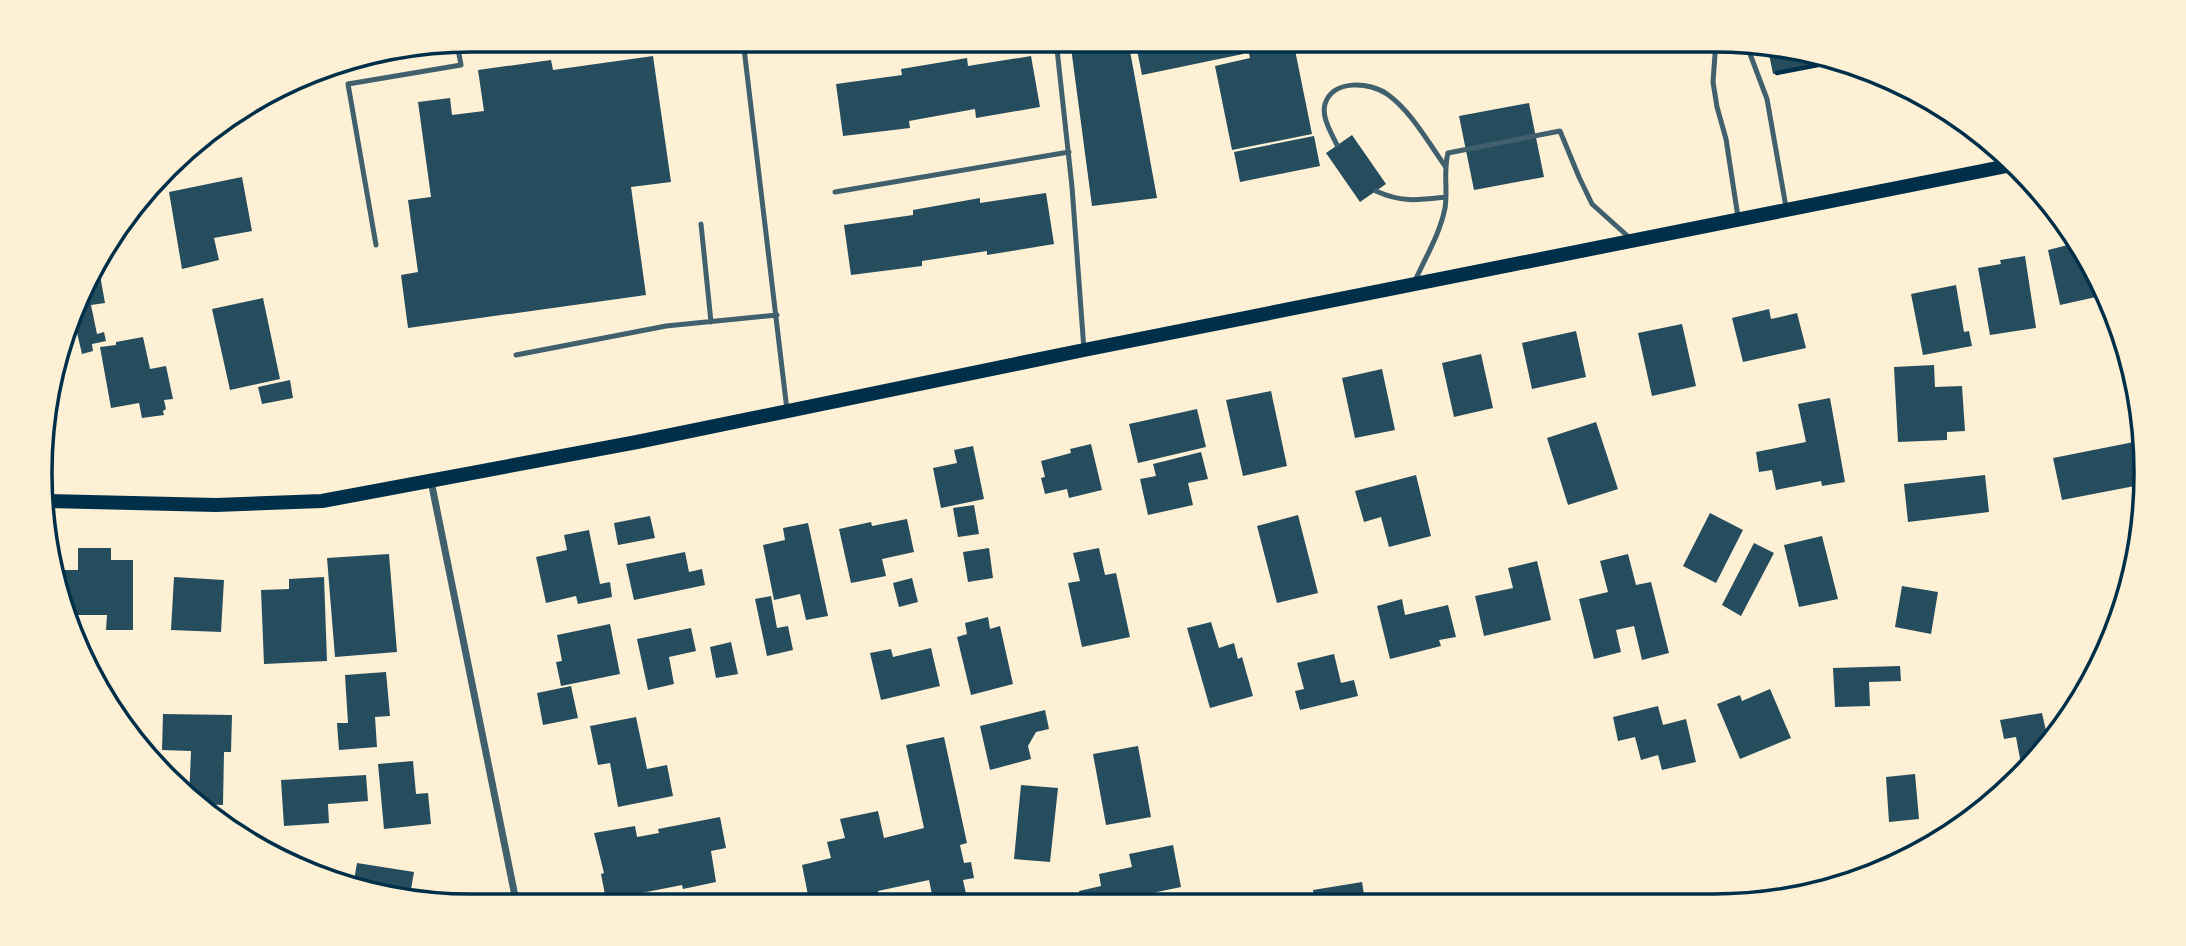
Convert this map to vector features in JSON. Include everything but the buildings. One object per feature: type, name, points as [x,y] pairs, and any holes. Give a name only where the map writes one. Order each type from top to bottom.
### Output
[{"type":"main road","points":[[53,501],[216,505],[322,501],[637,442],[2001,167]]},
{"type":"street","points":[[432,481],[515,894]]},
{"type":"lane","points":[[744,52],[787,410]]},
{"type":"lane","points":[[1057,52],[1079,263],[1084,350]]},
{"type":"lane","points":[[1715,52],[1713,82],[1726,139],[1738,219]]},
{"type":"lane","points":[[376,245],[348,84],[461,65],[459,53]]},
{"type":"lane","points":[[1750,54],[1767,100],[1787,210]]},
{"type":"lane","points":[[1338,145],[1325,116],[1325,104],[1334,92],[1347,85],[1368,86],[1378,88],[1401,106],[1445,166]]},
{"type":"lane","points":[[1413,284],[1444,211],[1448,153],[1560,131],[1592,204],[1633,240]]},
{"type":"lane","points":[[835,192],[1069,152]]},
{"type":"lane","points":[[1376,191],[1412,201],[1446,197]]},
{"type":"lane","points":[[701,224],[711,322]]},
{"type":"lane","points":[[516,355],[666,327],[777,315]]},
{"type":"path","points":[[1773,73],[1815,65]]}]
